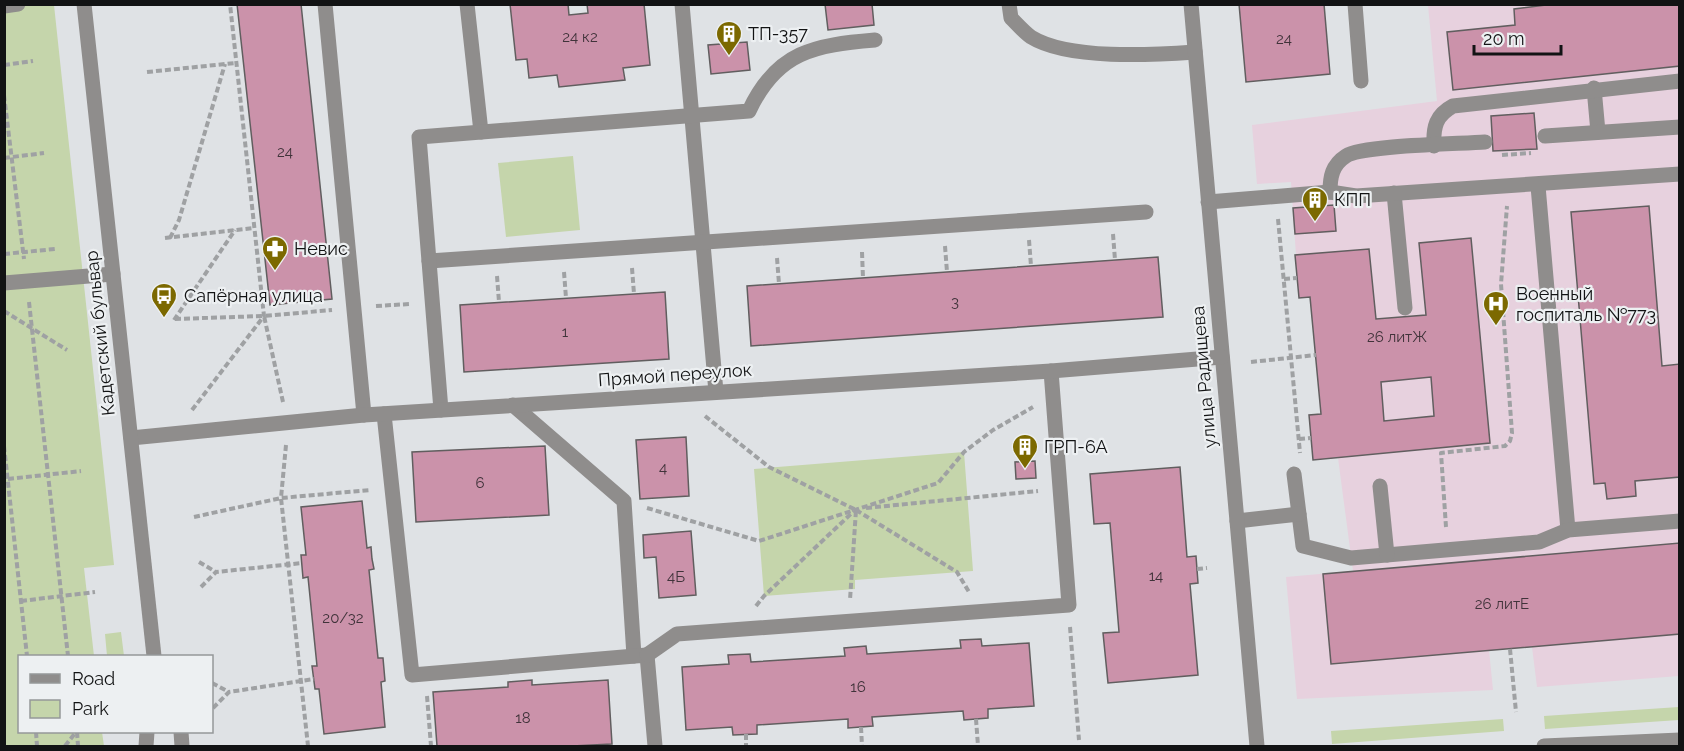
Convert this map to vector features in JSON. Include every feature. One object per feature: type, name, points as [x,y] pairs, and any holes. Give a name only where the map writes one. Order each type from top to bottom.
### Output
[{"type":"street","points":[[4,6],[18,4]]},
{"type":"street","name":"Кадетский бульвар","points":[[84,4],[154,655]]},
{"type":"street","points":[[325,4],[364,415]]},
{"type":"street","points":[[467,4],[481,132]]},
{"type":"street","points":[[682,4],[716,392]]},
{"type":"street","points":[[1009,4],[1011,18],[1032,38],[1079,53],[1140,55],[1195,52]]},
{"type":"street","name":"улица Радищева","points":[[1191,4],[1257,747]]},
{"type":"street","points":[[1354,4],[1361,81]]},
{"type":"street","points":[[441,410],[419,137],[749,111],[766,81],[781,67],[803,53],[827,44],[875,40]]},
{"type":"street","points":[[1434,146],[1436,121],[1443,111],[1453,106],[1563,95],[1594,88],[1680,81]]},
{"type":"street","points":[[1594,88],[1598,132]]},
{"type":"street","points":[[1545,136],[1680,127]]},
{"type":"street","points":[[1330,192],[1330,176],[1335,166],[1355,151],[1485,142]]},
{"type":"street","points":[[1208,202],[1330,192],[1356,196],[1538,186],[1680,174]]},
{"type":"street","points":[[1538,186],[1568,530]]},
{"type":"street","points":[[1394,194],[1405,308]]},
{"type":"street","points":[[429,261],[1146,212]]},
{"type":"street","points":[[4,283],[113,274]]},
{"type":"street","name":"Прямой переулок","points":[[131,438],[364,415],[1051,371],[1222,357]]},
{"type":"street","points":[[384,414],[412,675],[641,655],[677,634],[1069,605],[1051,371]]},
{"type":"street","points":[[513,405],[624,501],[641,655],[655,747]]},
{"type":"street","points":[[1294,474],[1303,546],[1351,558],[1539,542],[1568,530],[1680,521]]},
{"type":"street","points":[[1380,486],[1387,555]]},
{"type":"street","points":[[1237,521],[1299,514]]},
{"type":"street","points":[[1544,747],[1680,740]]},
{"type":"path","points":[[230,4],[264,316],[288,423],[281,498],[308,747]]},
{"type":"path","points":[[4,65],[33,61]]},
{"type":"path","points":[[147,72],[235,63]]},
{"type":"path","points":[[225,64],[179,220],[167,238],[254,228]]},
{"type":"path","points":[[4,95],[24,252],[68,655]]},
{"type":"path","points":[[1485,142],[1486,156],[1546,152],[1545,136]]},
{"type":"path","points":[[4,158],[44,153]]},
{"type":"path","points":[[1448,550],[1441,453],[1505,446],[1510,441],[1512,433],[1501,284],[1508,187]]},
{"type":"path","points":[[1276,197],[1301,462],[1294,474]]},
{"type":"path","points":[[235,230],[174,320],[264,316],[432,302]]},
{"type":"path","points":[[4,254],[55,249]]},
{"type":"path","points":[[1284,279],[1298,278]]},
{"type":"path","points":[[4,311],[67,350]]},
{"type":"path","points":[[185,419],[264,316]]},
{"type":"path","points":[[1251,362],[1316,355]]},
{"type":"path","points":[[677,394],[769,467],[856,510],[957,572],[981,612]]},
{"type":"path","points":[[624,501],[759,541],[938,483],[964,452],[993,430],[1029,408],[1053,400]]},
{"type":"path","points":[[1299,439],[1311,438]]},
{"type":"path","points":[[4,446],[27,655]]},
{"type":"path","points":[[8,479],[81,471]]},
{"type":"path","points":[[194,517],[281,498],[392,488]]},
{"type":"path","points":[[740,629],[764,596],[856,510],[1059,489]]},
{"type":"path","points":[[852,621],[849,589],[856,510]]},
{"type":"path","points":[[199,562],[216,572],[302,563]]},
{"type":"path","points":[[1197,569],[1207,568]]},
{"type":"path","points":[[201,587],[216,572]]},
{"type":"path","points":[[21,601],[95,592]]},
{"type":"path","points":[[1069,605],[1079,740]]},
{"type":"path","points":[[1510,649],[1516,712]]},
{"type":"path","points":[[426,674],[431,747]]},
{"type":"path","points":[[213,708],[229,692],[314,679]]},
{"type":"path","points":[[213,684],[229,692]]},
{"type":"path","points":[[976,719],[978,747]]},
{"type":"path","points":[[861,727],[862,747]]},
{"type":"path","points":[[65,747],[75,733]]},
{"type":"path","points":[[746,734],[746,747]]},
{"type":"shaded area","name":"Военный госпиталь №773","points":[[1428,5],[1679,5],[1679,676],[1537,687],[1532,647],[1489,650],[1493,690],[1297,699],[1286,577],[1353,571],[1338,458],[1313,460],[1309,415],[1321,413],[1310,297],[1299,298],[1291,182],[1257,184],[1252,125],[1437,101]]},
{"type":"green space","points":[[4,5],[54,5],[114,565],[84,568],[94,655],[18,655],[18,733],[102,733],[104,746],[5,746]]},
{"type":"green space","points":[[573,156],[580,230],[506,237],[498,163]]},
{"type":"green space","points":[[964,452],[973,571],[855,580],[855,589],[764,596],[754,469]]},
{"type":"green space","points":[[121,632],[124,655],[107,655],[105,634]]},
{"type":"green space","points":[[1679,707],[1679,720],[1545,729],[1544,716]]},
{"type":"green space","points":[[1503,719],[1504,731],[1332,744],[1331,731]]},
{"type":"building","points":[[237,4],[301,4],[332,299],[270,305]]},
{"type":"building","points":[[510,4],[568,4],[569,15],[588,13],[587,4],[644,4],[650,65],[623,68],[625,80],[559,87],[557,75],[529,78],[527,59],[516,60]]},
{"type":"building","points":[[825,4],[872,4],[874,25],[828,30]]},
{"type":"building","points":[[1239,4],[1324,4],[1330,74],[1246,82]]},
{"type":"building","points":[[1554,4],[1680,4],[1680,66],[1453,90],[1447,32],[1515,25],[1514,9]]},
{"type":"building","name":"ТП-357","points":[[747,42],[750,70],[711,74],[708,45]]},
{"type":"building","points":[[1534,113],[1537,149],[1493,151],[1491,116]]},
{"type":"building","name":"КПП","points":[[1334,205],[1336,231],[1295,234],[1293,208]]},
{"type":"building","points":[[1649,206],[1662,366],[1680,364],[1680,477],[1635,481],[1636,496],[1607,499],[1605,483],[1594,484],[1571,212]]},
{"type":"building","points":[[1471,238],[1490,443],[1313,460],[1309,415],[1321,414],[1310,297],[1299,298],[1295,255],[1369,249],[1376,319],[1426,315],[1419,243]],"holes":[[[1431,377],[1434,416],[1384,421],[1381,382]]]},
{"type":"building","points":[[1158,257],[1163,317],[751,346],[747,286]]},
{"type":"building","points":[[665,292],[669,359],[464,372],[460,305]]},
{"type":"building","points":[[686,437],[689,496],[640,499],[636,440]]},
{"type":"building","points":[[545,446],[549,515],[416,522],[412,452]]},
{"type":"building","name":"ГРП-6А","points":[[1035,461],[1036,478],[1016,479],[1015,462]]},
{"type":"building","points":[[1180,467],[1187,557],[1196,556],[1198,583],[1190,584],[1198,675],[1108,683],[1103,633],[1119,632],[1110,523],[1094,524],[1090,474]]},
{"type":"building","points":[[362,501],[367,548],[371,547],[374,569],[369,570],[378,658],[383,658],[385,681],[381,682],[385,727],[324,734],[319,689],[315,689],[312,666],[317,666],[308,577],[303,578],[301,555],[306,555],[301,507]]},
{"type":"building","points":[[691,531],[696,595],[659,598],[656,557],[644,558],[643,535]]},
{"type":"building","points":[[1680,543],[1680,634],[1331,664],[1323,574]]},
{"type":"building","points":[[981,639],[982,646],[1029,643],[1034,706],[988,709],[988,718],[964,720],[963,711],[872,717],[873,726],[848,728],[848,719],[757,725],[757,734],[733,735],[732,727],[686,730],[682,667],[729,664],[728,655],[750,654],[751,662],[845,656],[844,648],[866,646],[867,654],[961,648],[960,640]]},
{"type":"building","points":[[532,680],[532,685],[608,680],[612,744],[437,746],[433,692],[508,687],[508,682]]},
{"type":"place","name":"ТП-357","points":[[729,57]]},
{"type":"place","name":"КПП","points":[[1315,223]]},
{"type":"place","name":"Невис","points":[[275,272]]},
{"type":"place","name":"Сапёрная улица","points":[[164,319]]},
{"type":"place","name":"Военный госпиталь №773","points":[[1496,327]]},
{"type":"place","name":"ГРП-6А","points":[[1025,470]]}]
